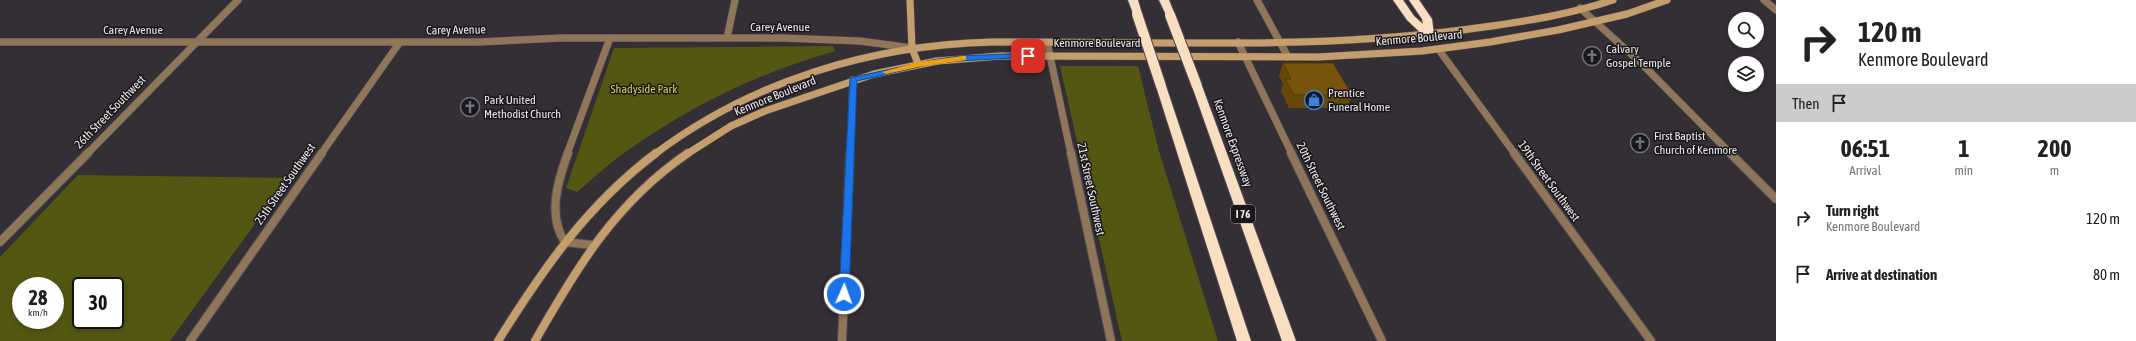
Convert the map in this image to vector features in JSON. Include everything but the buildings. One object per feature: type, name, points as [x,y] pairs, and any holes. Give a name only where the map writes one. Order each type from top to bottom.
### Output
[{"type":"highway","points":[[1133,0],[1244,341]]},
{"type":"highway","name":"Kenmore Expressway","points":[[1164,0],[1198,86],[1288,341]]},
{"type":"highway","points":[[1170,15],[1173,0]]},
{"type":"highway","points":[[1398,0],[1410,18],[1429,35]]},
{"type":"highway","points":[[1414,0],[1427,19],[1429,35]]},
{"type":"main road","points":[[910,0],[912,48],[918,64]]},
{"type":"main road","name":"Kenmore Boulevard","points":[[535,341],[582,259],[592,245],[631,200],[687,154],[747,118],[853,80],[918,64],[965,58],[1050,56],[1288,57],[1363,55],[1439,50],[1492,43],[1595,22],[1667,0]]},
{"type":"main road","name":"Kenmore Boulevard","points":[[498,341],[541,273],[565,242],[602,199],[626,176],[681,135],[714,116],[801,75],[912,48],[984,42],[1279,42],[1388,39],[1429,35],[1535,19],[1609,1]]},
{"type":"main road","name":"19th Street Southwest","points":[[1429,35],[1439,50]]},
{"type":"street","name":"26th Street Southwest","points":[[0,242],[238,0]]},
{"type":"street","points":[[727,38],[735,0]]},
{"type":"street","points":[[1257,0],[1288,57]]},
{"type":"street","points":[[1764,0],[1776,10]]},
{"type":"street","points":[[1580,8],[1642,64],[1776,199]]},
{"type":"street","name":"Carey Avenue","points":[[0,42],[400,42],[610,38],[837,38],[912,48]]},
{"type":"street","points":[[592,245],[565,242],[558,234],[555,215],[560,174],[610,38]]},
{"type":"street","name":"25th Street Southwest","points":[[190,341],[400,42]]},
{"type":"street","name":"21st Street Southwest","points":[[1047,42],[1111,341]]},
{"type":"street","name":"20th Street Southwest","points":[[1238,42],[1382,341]]},
{"type":"street","name":"19th Street Southwest","points":[[1439,50],[1651,341]]},
{"type":"street","points":[[842,341],[853,80]]},
{"type":"green space","name":"Shadyside Park","points":[[833,46],[835,51],[778,70],[751,81],[700,106],[675,120],[624,153],[577,192],[566,188],[614,48]]},
{"type":"green space","points":[[1060,66],[1138,66],[1159,151],[1218,341],[1122,341]]},
{"type":"green space","points":[[78,175],[288,178],[170,341],[0,341],[0,257]]},
{"type":"slow traffic","points":[[886,72],[918,64],[963,58]]},
{"type":"place","name":"Calvary Gospel Temple","points":[[1592,56]]},
{"type":"place","name":"Prentice Funeral Home","points":[[1314,100]]},
{"type":"place","name":"Park United Methodist Church","points":[[470,107]]},
{"type":"place","name":"First Baptist Church of Kenmore","points":[[1640,143]]},
{"type":"route","points":[[844,294],[848,168],[853,80],[918,64],[959,58],[1028,56]]}]
